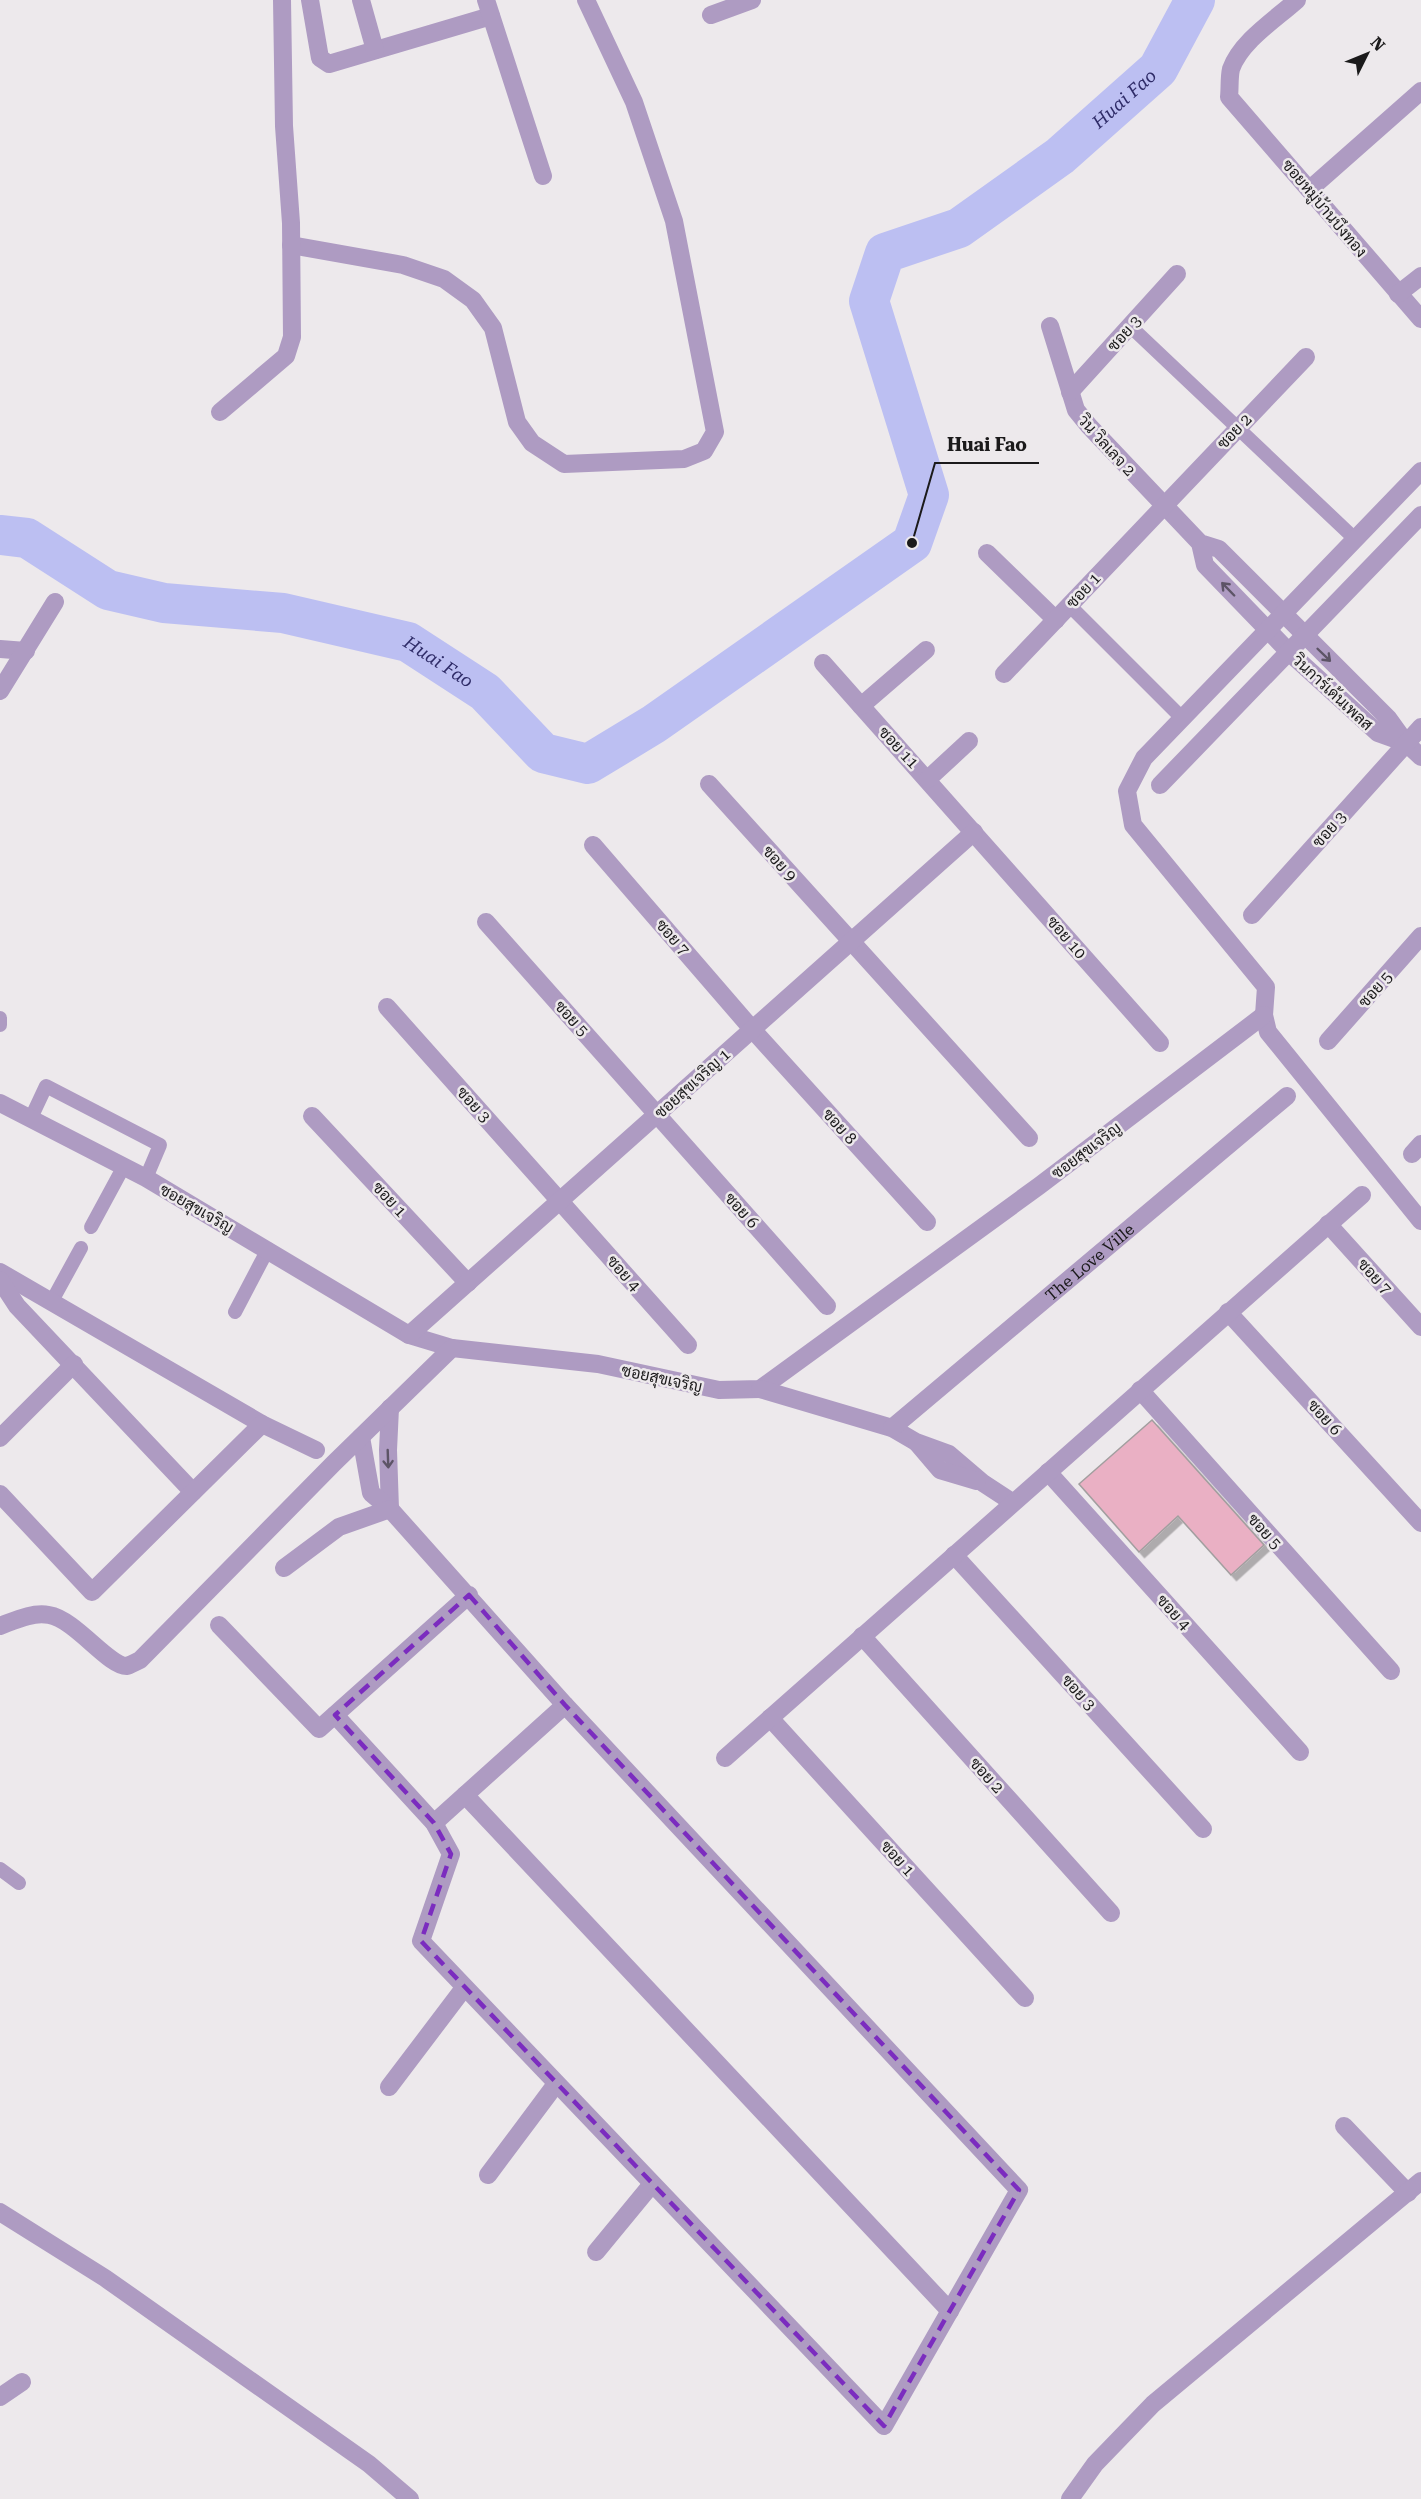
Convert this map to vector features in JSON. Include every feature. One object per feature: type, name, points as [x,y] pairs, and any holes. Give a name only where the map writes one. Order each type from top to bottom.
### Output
[{"type":"street","points":[[220,412],[286,356],[290,347],[291,245],[284,126],[282,0]]},
{"type":"street","points":[[310,0],[320,58],[329,64],[375,50],[488,8],[543,176]]},
{"type":"street","points":[[361,0],[375,50]]},
{"type":"street","points":[[291,245],[403,265],[444,279],[473,300],[493,328],[517,422],[532,443],[564,464],[684,459],[705,451],[715,432],[674,220],[634,102],[586,0]]},
{"type":"street","points":[[711,15],[752,0]]},
{"type":"street","name":"ซอยหมู่บ้านบึงทอง","points":[[1297,0],[1253,39],[1237,58],[1231,69],[1229,97],[1421,319]]},
{"type":"street","points":[[1310,189],[1421,91]]},
{"type":"street","name":"ซอย 3","points":[[1070,392],[1177,274]]},
{"type":"street","points":[[1398,294],[1421,276]]},
{"type":"street","name":"วิน วิลเลจ 2","points":[[1050,326],[1076,410],[1162,505],[1200,543],[1219,549],[1282,614]]},
{"type":"street","name":"ซอย 2","points":[[1162,505],[1306,357]]},
{"type":"street","points":[[1421,471],[1144,758],[1127,791],[1132,825],[1266,987],[1264,1015],[1268,1032],[1421,1221]]},
{"type":"street","name":"ซอย 1","points":[[1004,674],[1162,505]]},
{"type":"street","points":[[1160,785],[1421,515]]},
{"type":"street","name":"วิน วิลเลจ 2","points":[[1200,543],[1205,566],[1267,629]]},
{"type":"street","points":[[987,553],[1056,620]]},
{"type":"street","points":[[0,691],[55,602]]},
{"type":"street","name":"วินการ์เด้นเพลส","points":[[1282,614],[1388,718],[1406,743],[1421,757]]},
{"type":"street","name":"วินการ์เด้นเพลส","points":[[1267,629],[1378,733],[1406,743]]},
{"type":"street","points":[[0,649],[26,651]]},
{"type":"street","points":[[861,706],[926,650]]},
{"type":"street","name":"ซอย 11","points":[[823,663],[974,832]]},
{"type":"street","points":[[1406,743],[1421,727]]},
{"type":"street","points":[[928,779],[969,741]]},
{"type":"street","name":"ซอย 3","points":[[1252,915],[1406,743]]},
{"type":"street","name":"ซอย 9","points":[[709,784],[850,942]]},
{"type":"street","name":"ซอยสุขเจริญ 1","points":[[409,1335],[974,832]]},
{"type":"street","name":"ซอย 10","points":[[974,832],[1160,1043]]},
{"type":"street","name":"ซอย 7","points":[[593,845],[752,1029]]},
{"type":"street","name":"ซอย 5","points":[[486,922],[657,1114]]},
{"type":"street","name":"ซอย 5","points":[[1328,1041],[1421,936]]},
{"type":"street","points":[[850,942],[1029,1138]]},
{"type":"street","name":"ซอย 3","points":[[387,1007],[560,1200]]},
{"type":"street","name":"ซอยสุขเจริญ","points":[[0,1103],[146,1178],[409,1335],[452,1348],[598,1364],[719,1390],[760,1389],[1039,1186],[1264,1015]]},
{"type":"street","name":"ซอย 8","points":[[752,1029],[927,1222]]},
{"type":"street","name":"The Love Ville","points":[[892,1428],[1287,1096]]},
{"type":"street","name":"ซอย 6","points":[[657,1114],[827,1306]]},
{"type":"street","name":"ซอย 1","points":[[312,1116],[468,1283]]},
{"type":"street","points":[[725,1758],[1362,1195]]},
{"type":"street","name":"ซอย 4","points":[[560,1200],[688,1345]]},
{"type":"street","name":"ซอย 7","points":[[1328,1224],[1421,1327]]},
{"type":"street","points":[[0,1272],[262,1424],[316,1450]]},
{"type":"street","points":[[0,1280],[17,1306],[194,1492]]},
{"type":"street","name":"ซอย 6","points":[[1228,1312],[1421,1523]]},
{"type":"street","points":[[0,1626],[25,1616],[51,1615],[76,1628],[116,1663],[127,1666],[140,1660],[452,1348]]},
{"type":"street","points":[[0,1438],[74,1364]]},
{"type":"street","points":[[760,1389],[892,1428],[916,1442],[949,1454],[983,1483],[1012,1502]]},
{"type":"street","name":"ซอย 5","points":[[1140,1390],[1390,1671]]},
{"type":"street","points":[[390,1408],[388,1450],[390,1509]]},
{"type":"street","points":[[0,1494],[92,1592],[262,1424]]},
{"type":"street","points":[[335,1715],[434,1823],[451,1854],[421,1941],[884,2426],[1019,2190],[565,1705],[390,1509],[371,1493],[361,1437]]},
{"type":"street","name":"ซอย 4","points":[[1048,1472],[1300,1752]]},
{"type":"street","points":[[284,1568],[339,1527],[390,1509]]},
{"type":"street","name":"ซอย 3","points":[[954,1555],[1203,1829]]},
{"type":"street","points":[[219,1625],[319,1729],[469,1595]]},
{"type":"street","name":"ซอย 2","points":[[862,1636],[1111,1913]]},
{"type":"street","points":[[434,1823],[565,1705]]},
{"type":"street","name":"ซอย 1","points":[[770,1718],[1025,1998]]},
{"type":"street","points":[[465,1795],[950,2311]]},
{"type":"street","points":[[389,2087],[464,1988]]},
{"type":"street","points":[[488,2175],[556,2084]]},
{"type":"street","points":[[1070,2499],[1095,2464],[1153,2404],[1414,2187],[1344,2126]]},
{"type":"street","points":[[596,2252],[652,2184]]},
{"type":"street","points":[[0,2211],[114,2285],[369,2464],[410,2499]]},
{"type":"street","points":[[0,2397],[22,2382]]},
{"type":"lane","points":[[1130,326],[1239,426],[1355,539]]},
{"type":"lane","points":[[1069,605],[1182,718]]},
{"type":"lane","points":[[0,1018],[0,1025]]},
{"type":"lane","points":[[31,1118],[46,1086],[160,1145],[146,1178]]},
{"type":"lane","points":[[91,1227],[124,1166]]},
{"type":"lane","points":[[52,1301],[81,1248]]},
{"type":"lane","points":[[235,1312],[268,1249]]},
{"type":"lane","points":[[0,1869],[19,1883]]},
{"type":"highlighted area","points":[[469,1595],[565,1705],[1019,2190],[884,2426],[421,1941],[451,1854],[434,1823],[335,1715]]},
{"type":"building","points":[[1152,1420],[1264,1545],[1231,1575],[1178,1516],[1139,1552],[1079,1484]]},
{"type":"waterway","name":"Huai Fao","points":[[0,535],[27,538],[108,590],[164,603],[283,613],[408,642],[485,692],[543,753],[588,764],[654,724],[912,543],[929,495],[869,301],[885,253],[959,228],[1060,156],[1158,69],[1195,0]]},
{"type":"place","name":"Huai Fao","points":[[912,543]]}]
